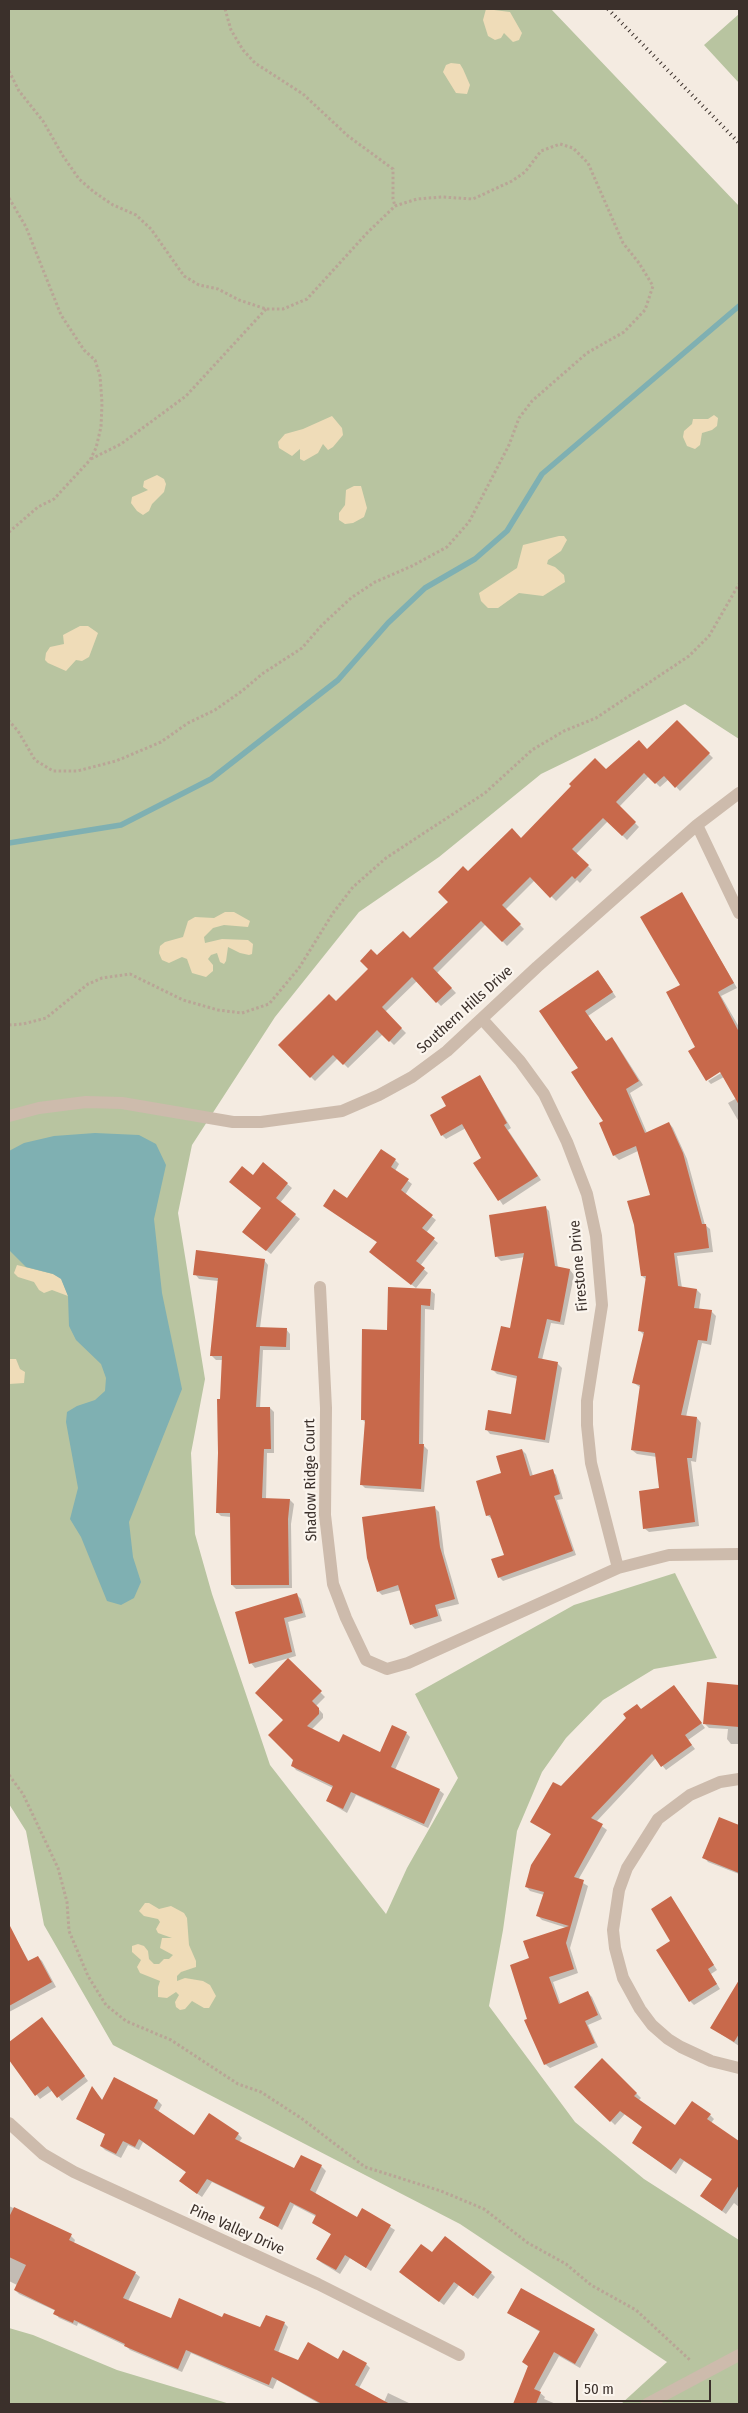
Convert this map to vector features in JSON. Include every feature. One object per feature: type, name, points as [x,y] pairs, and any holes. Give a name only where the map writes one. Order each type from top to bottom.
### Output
[{"type":"street","name":"Southern Hills Drive","points":[[9,1116],[39,1108],[86,1102],[122,1103],[233,1122],[269,1121],[342,1111],[412,1077],[447,1051],[697,825],[739,793]]},
{"type":"street","points":[[697,825],[739,913]]},
{"type":"street","name":"Firestone Drive","points":[[482,1019],[520,1061],[544,1094],[567,1142],[587,1194],[596,1236],[602,1305],[587,1401],[587,1425],[591,1463],[618,1568]]},
{"type":"street","name":"Shadow Ridge Court","points":[[320,1287],[326,1408],[325,1515],[333,1584],[346,1618],[366,1660],[387,1669],[408,1663],[618,1568],[669,1555],[739,1554]]},
{"type":"street","points":[[739,1778],[720,1782],[690,1795],[658,1819],[627,1868],[619,1890],[613,1930],[615,1948],[623,1978],[640,2009],[652,2025],[681,2047],[711,2061],[739,2068]]},
{"type":"street","name":"Pine Valley Drive","points":[[9,2123],[43,2154],[74,2172],[318,2284],[459,2355]]},
{"type":"street","points":[[648,2404],[739,2356]]},
{"type":"path","points":[[225,9],[232,30],[243,50],[255,63],[303,94],[361,146],[394,169],[393,199],[395,206]]},
{"type":"path","points":[[9,71],[19,91],[43,121],[79,179],[113,205],[136,215],[162,244],[184,276],[200,285],[218,289],[239,300],[266,309],[283,309],[307,299],[367,233],[395,206],[417,199],[442,197],[473,199],[512,181],[525,172],[541,151],[560,144],[573,148],[588,163],[623,243],[639,263],[653,286],[645,310],[624,332],[587,352],[532,401],[519,418],[509,444],[469,522],[447,547],[412,566],[375,582],[351,598],[322,625],[302,648],[262,674],[216,710],[188,723],[161,742],[116,761],[77,771],[53,771],[35,760],[18,731],[9,721]]},
{"type":"path","points":[[9,198],[26,227],[61,315],[84,350],[95,360],[100,376],[101,427],[96,448],[90,460],[54,499],[38,507],[9,532]]},
{"type":"path","points":[[90,460],[121,444],[186,396],[266,309]]},
{"type":"path","points":[[9,1025],[23,1024],[46,1018],[88,984],[102,978],[130,974],[183,1000],[218,1010],[242,1013],[269,1004],[299,968],[333,913],[354,887],[386,858],[485,793],[532,750],[564,731],[596,718],[689,656],[709,636],[728,607],[739,585]]},
{"type":"path","points":[[9,1775],[23,1794],[58,1868],[67,1902],[69,1930],[88,1976],[106,2005],[126,2021],[171,2040],[238,2084],[261,2092],[301,2118],[365,2167],[441,2191],[484,2210],[528,2243],[566,2264],[591,2285],[636,2310],[692,2361]]},
{"type":"green space","points":[[9,9],[551,9],[739,206],[739,739],[685,704],[541,774],[439,857],[359,912],[275,1017],[192,1145],[178,1213],[205,1379],[191,1453],[195,1534],[212,1594],[270,1765],[386,1914],[407,1868],[458,1778],[415,1694],[574,1605],[675,1573],[717,1658],[654,1669],[603,1700],[566,1738],[542,1772],[517,1831],[503,1930],[489,2006],[575,2122],[644,2179],[739,2240],[739,2404],[621,2404],[667,2362],[460,2224],[113,2045],[44,1925],[26,1831],[9,1804]]},
{"type":"green space","points":[[739,14],[739,83],[704,45]]},
{"type":"green space","points":[[9,2328],[33,2335],[117,2370],[230,2404],[9,2404]]},
{"type":"sand","points":[[486,9],[510,12],[522,33],[519,40],[513,42],[504,33],[501,38],[495,40],[488,36],[483,20]]},
{"type":"sand","points":[[451,63],[460,64],[463,69],[470,85],[467,94],[456,93],[443,72],[446,65]]},
{"type":"sand","points":[[714,415],[718,418],[717,426],[712,430],[702,433],[700,445],[695,449],[687,446],[683,437],[684,431],[692,424],[693,419],[708,419]]},
{"type":"sand","points":[[332,416],[342,428],[343,435],[333,447],[328,450],[323,444],[318,453],[304,461],[300,459],[300,449],[292,456],[279,448],[278,442],[285,434],[303,429]]},
{"type":"sand","points":[[157,475],[164,479],[166,484],[164,492],[152,504],[149,511],[143,515],[131,503],[132,497],[148,490],[143,487],[144,481]]},
{"type":"sand","points":[[354,486],[361,486],[367,508],[364,517],[353,523],[345,524],[339,520],[339,513],[345,505],[346,490]]},
{"type":"sand","points":[[564,536],[567,540],[561,551],[548,560],[547,564],[555,567],[564,575],[565,582],[543,596],[519,593],[498,608],[488,608],[481,601],[479,593],[517,568],[523,545]]},
{"type":"sand","points":[[80,626],[88,626],[98,633],[89,657],[82,661],[76,660],[66,671],[48,663],[45,660],[46,653],[50,647],[64,644],[63,635]]},
{"type":"sand","points":[[225,912],[234,912],[250,921],[248,927],[224,925],[213,928],[204,937],[205,943],[222,939],[248,940],[253,944],[252,954],[240,953],[228,947],[224,964],[220,962],[217,953],[211,955],[208,959],[213,965],[213,971],[206,977],[192,973],[187,959],[182,957],[169,963],[162,960],[159,953],[160,946],[165,942],[183,937],[188,921],[195,917],[214,918]]},
{"type":"sand","points":[[17,1265],[53,1274],[61,1278],[68,1296],[52,1290],[44,1293],[39,1290],[34,1282],[18,1277],[14,1273]]},
{"type":"sand","points":[[10,1359],[16,1359],[20,1369],[25,1372],[24,1383],[9,1384]]},
{"type":"sand","points":[[145,1903],[149,1903],[159,1909],[171,1906],[184,1913],[187,1918],[189,1945],[196,1961],[196,1967],[181,1972],[177,1976],[177,1981],[185,1978],[203,1981],[210,1985],[216,1996],[209,2008],[204,2008],[192,2001],[185,2009],[180,2010],[176,2007],[175,2002],[179,1995],[176,1992],[167,1998],[158,1997],[160,1981],[140,1973],[137,1967],[141,1960],[132,1952],[132,1946],[138,1944],[144,1946],[148,1951],[149,1959],[154,1964],[159,1964],[164,1959],[169,1959],[173,1955],[160,1948],[162,1938],[172,1938],[158,1933],[156,1929],[160,1922],[158,1919],[144,1916],[139,1911]]},
{"type":"water","points":[[95,1133],[139,1135],[156,1144],[166,1165],[154,1219],[162,1293],[182,1389],[129,1522],[133,1557],[141,1582],[134,1598],[121,1605],[107,1601],[81,1537],[70,1519],[78,1488],[66,1422],[67,1412],[77,1406],[95,1400],[105,1391],[106,1378],[101,1364],[76,1340],[69,1326],[68,1296],[61,1279],[53,1274],[26,1267],[9,1250],[9,1151],[24,1143],[54,1136]]},
{"type":"building","points":[[677,720],[710,753],[675,788],[664,776],[655,784],[644,773],[616,802],[636,822],[622,836],[603,818],[572,849],[589,865],[575,879],[572,876],[550,898],[530,877],[502,905],[521,924],[502,942],[481,921],[433,968],[452,988],[436,1003],[412,977],[382,1007],[402,1028],[389,1042],[377,1030],[343,1065],[333,1055],[310,1078],[278,1045],[329,994],[336,1001],[368,969],[360,961],[371,949],[377,955],[403,931],[410,938],[448,902],[438,892],[463,866],[468,871],[512,828],[521,838],[595,758],[606,769],[639,740],[647,749]]},
{"type":"building","points":[[682,892],[734,983],[718,992],[739,1032],[739,1105],[720,1072],[706,1081],[688,1051],[695,1047],[666,992],[680,985],[640,917]]},
{"type":"building","points":[[598,970],[613,992],[585,1011],[606,1041],[612,1037],[639,1081],[626,1089],[645,1133],[669,1122],[683,1153],[702,1224],[706,1224],[709,1248],[674,1253],[678,1286],[697,1289],[694,1308],[712,1310],[707,1341],[698,1340],[681,1415],[697,1417],[692,1458],[687,1458],[695,1522],[643,1529],[639,1491],[659,1488],[655,1453],[631,1450],[640,1385],[632,1383],[644,1332],[638,1331],[646,1276],[641,1276],[634,1225],[627,1201],[650,1195],[636,1146],[613,1156],[599,1123],[603,1121],[571,1072],[578,1068],[539,1011]]},
{"type":"building","points":[[480,1075],[507,1123],[504,1125],[538,1176],[498,1201],[473,1163],[481,1158],[462,1124],[441,1136],[430,1115],[446,1106],[441,1097]]},
{"type":"building","points":[[381,1149],[396,1159],[391,1167],[409,1179],[401,1190],[433,1215],[422,1228],[435,1238],[416,1261],[425,1268],[411,1285],[369,1252],[377,1242],[323,1206],[334,1189],[347,1198]]},
{"type":"building","points":[[263,1162],[288,1183],[276,1198],[296,1214],[266,1251],[242,1232],[261,1208],[229,1182],[242,1166],[253,1175]]},
{"type":"building","points":[[546,1206],[555,1266],[570,1269],[560,1322],[547,1319],[538,1358],[558,1362],[545,1440],[485,1430],[488,1410],[511,1414],[517,1376],[491,1370],[501,1326],[510,1328],[524,1253],[495,1257],[489,1215]]},
{"type":"building","points":[[196,1250],[265,1259],[256,1327],[287,1328],[286,1347],[260,1346],[256,1407],[270,1407],[271,1449],[264,1449],[262,1498],[290,1499],[288,1519],[289,1585],[231,1585],[230,1513],[216,1513],[217,1399],[220,1399],[222,1356],[210,1356],[218,1278],[193,1275]]},
{"type":"building","points":[[388,1287],[431,1289],[430,1306],[421,1305],[419,1444],[424,1444],[421,1489],[360,1485],[365,1420],[361,1420],[362,1329],[387,1330]]},
{"type":"building","points":[[522,1449],[530,1476],[553,1469],[560,1494],[554,1496],[573,1551],[498,1578],[491,1559],[504,1555],[490,1515],[486,1516],[476,1481],[501,1473],[496,1456]]},
{"type":"building","points":[[435,1506],[440,1547],[455,1599],[435,1605],[438,1616],[410,1625],[398,1585],[377,1592],[367,1558],[362,1517]]},
{"type":"building","points":[[297,1593],[303,1613],[284,1618],[292,1652],[249,1664],[235,1612]]},
{"type":"building","points":[[288,1658],[322,1691],[312,1701],[319,1708],[319,1714],[307,1726],[339,1742],[343,1734],[380,1752],[392,1725],[407,1732],[391,1767],[440,1789],[424,1824],[351,1792],[343,1809],[326,1801],[333,1786],[291,1766],[293,1760],[268,1735],[283,1720],[255,1693]]},
{"type":"building","points":[[707,1682],[739,1685],[739,1727],[703,1724]]},
{"type":"building","points":[[674,1685],[702,1723],[685,1735],[692,1745],[661,1767],[652,1754],[591,1818],[603,1824],[574,1877],[584,1880],[566,1943],[574,1969],[549,1977],[559,2004],[588,1991],[598,2015],[585,2021],[595,2043],[544,2065],[524,2020],[527,2019],[510,1965],[529,1958],[523,1941],[569,1926],[536,1916],[544,1892],[525,1887],[531,1865],[551,1834],[530,1822],[553,1782],[561,1786],[626,1718],[623,1714],[637,1704],[641,1709]]},
{"type":"building","points":[[719,1817],[739,1825],[739,1873],[702,1858]]},
{"type":"building","points":[[671,1896],[714,1965],[708,1969],[717,1984],[689,2002],[656,1950],[670,1941],[651,1909]]},
{"type":"building","points":[[9,1924],[28,1961],[38,1956],[52,1982],[9,2006]]},
{"type":"building","points":[[739,1980],[739,2034],[734,2042],[710,2028]]},
{"type":"building","points":[[42,2017],[85,2076],[57,2098],[48,2086],[35,2096],[9,2060],[9,2042]]},
{"type":"building","points":[[602,2058],[637,2093],[634,2096],[675,2125],[692,2101],[711,2114],[707,2119],[739,2141],[739,2185],[722,2211],[700,2196],[712,2179],[680,2158],[671,2170],[632,2143],[642,2127],[620,2111],[610,2122],[574,2087]]},
{"type":"building","points":[[114,2077],[158,2100],[154,2108],[194,2135],[209,2113],[239,2133],[235,2139],[294,2168],[301,2155],[322,2165],[310,2190],[357,2217],[362,2208],[391,2225],[366,2268],[345,2255],[336,2270],[316,2259],[331,2234],[312,2223],[316,2215],[290,2202],[278,2227],[259,2218],[265,2207],[207,2179],[197,2194],[179,2181],[186,2172],[139,2139],[135,2147],[123,2141],[116,2154],[100,2146],[105,2134],[76,2119],[92,2086],[102,2100]]},
{"type":"building","points":[[14,2207],[72,2234],[69,2240],[136,2272],[123,2298],[171,2318],[179,2298],[222,2317],[224,2313],[260,2327],[266,2315],[285,2322],[274,2350],[298,2360],[308,2342],[338,2359],[343,2350],[367,2363],[355,2385],[390,2404],[322,2404],[272,2377],[269,2385],[186,2350],[178,2369],[124,2346],[125,2344],[74,2320],[73,2323],[53,2314],[55,2310],[14,2290],[26,2265],[9,2257],[9,2217]]},
{"type":"building","points":[[445,2236],[492,2272],[473,2296],[454,2282],[439,2302],[399,2272],[421,2244],[432,2252]]},
{"type":"building","points":[[521,2288],[595,2329],[575,2364],[554,2352],[534,2389],[541,2392],[536,2404],[513,2404],[528,2366],[522,2362],[540,2331],[507,2313]]},
{"type":"waterway","points":[[9,843],[121,825],[211,779],[338,680],[388,623],[425,588],[475,559],[507,531],[542,474],[739,306]]},
{"type":"railway","points":[[608,9],[739,143]]}]
